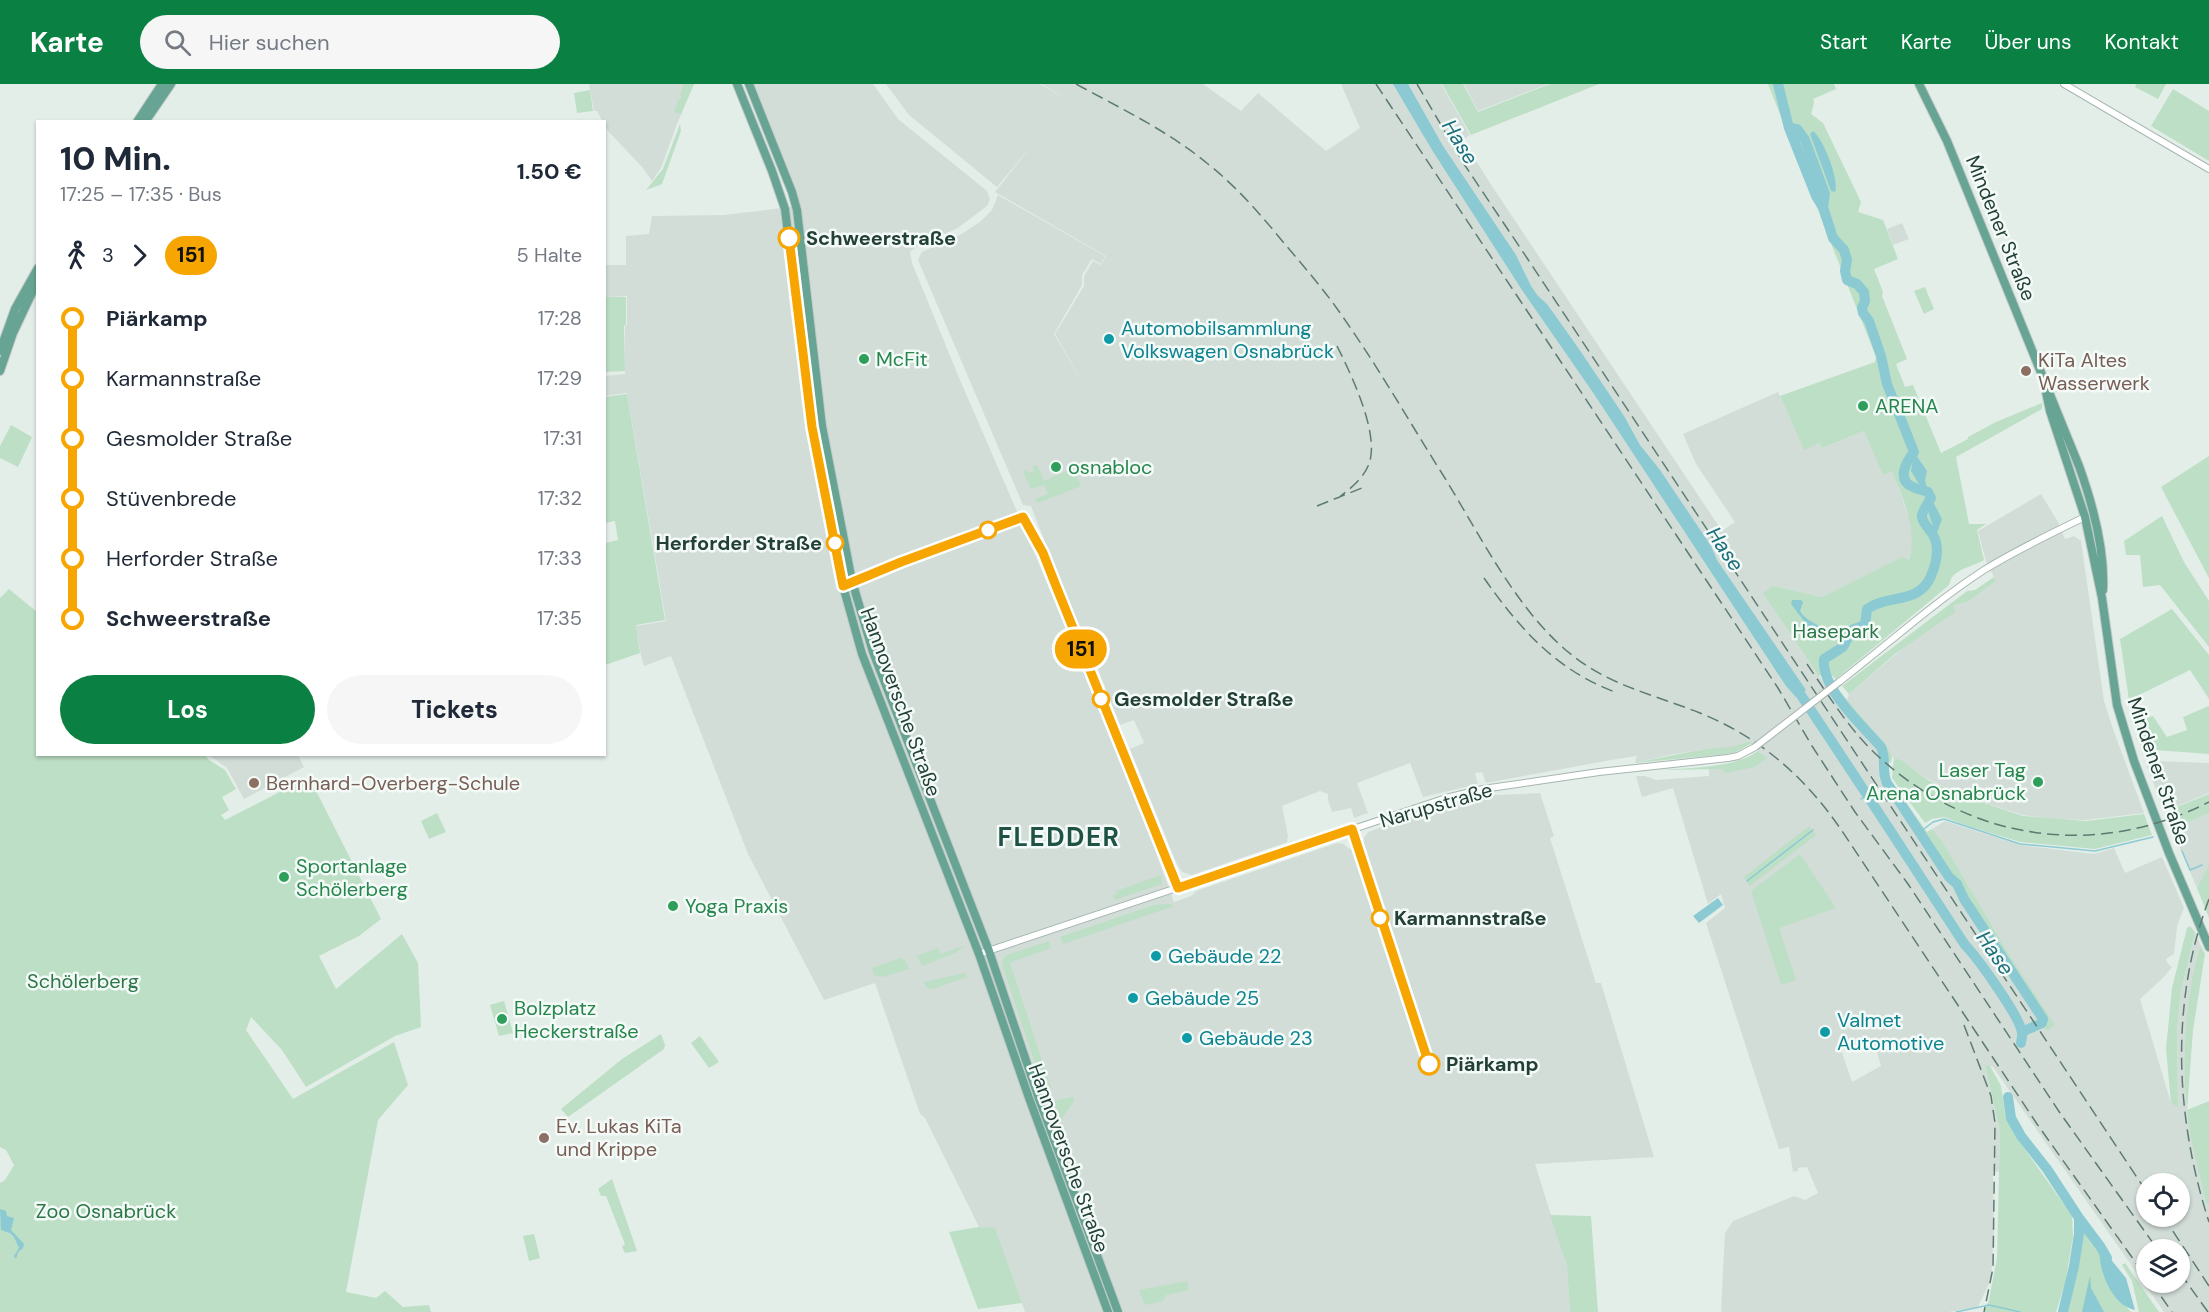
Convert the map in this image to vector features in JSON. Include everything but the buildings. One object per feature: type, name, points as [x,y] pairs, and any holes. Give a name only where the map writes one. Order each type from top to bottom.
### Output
[{"type":"main road","points":[[138,120],[162,84]]},
{"type":"main road","points":[[146,120],[171,84]]},
{"type":"main road","name":"Hannoversche Straße","points":[[737,84],[785,209],[812,427],[850,612],[862,654],[979,954],[1108,1312]]},
{"type":"main road","name":"Hannoversche Straße","points":[[749,84],[797,210],[822,426],[859,608],[876,660],[989,951],[1043,1111],[1118,1312]]},
{"type":"main road","name":"Mindener Straße","points":[[1919,84],[1947,141],[2090,497],[2103,578],[2102,598]]},
{"type":"main road","points":[[0,351],[15,309],[36,272]]},
{"type":"main road","points":[[0,371],[22,310],[36,284]]},
{"type":"main road","name":"Mindener Straße","points":[[2045,387],[2050,411],[2085,517],[2102,598],[2113,684],[2125,732],[2171,856],[2209,947]]},
{"type":"street","points":[[2064,84],[2209,169]]},
{"type":"street","name":"Narupstraße","points":[[979,954],[1446,798],[1483,789],[1738,756],[1755,747],[1950,594],[2024,547],[2085,517]]},
{"type":"shaded area","points":[[589,84],[694,84],[661,168],[652,181],[643,168],[608,131],[606,120],[602,120],[597,111],[594,111]]},
{"type":"shaded area","points":[[751,84],[873,84],[898,119],[987,191],[990,199],[987,206],[958,228],[916,247],[910,252],[912,263],[1141,811],[1174,902],[1191,896],[1196,891],[1337,843],[1344,844],[1349,849],[1364,843],[1368,832],[1473,796],[1540,793],[1554,836],[1550,838],[1596,983],[1601,983],[1654,1157],[1535,1164],[1567,1266],[1570,1312],[1025,1312],[995,1229],[979,1227],[925,1118],[920,1114],[875,983],[824,1000],[748,854],[671,656],[644,666],[641,655],[636,626],[666,621],[627,393],[606,396],[606,376],[625,374],[627,296],[606,297],[606,265],[626,265],[626,236],[649,234],[652,216],[724,215],[798,206]]},
{"type":"shaded area","points":[[886,84],[1040,84],[1068,100],[1042,84],[1203,84],[1241,111],[1258,93],[1326,151],[1360,128],[1341,84],[1441,84],[1470,135],[1463,140],[1490,183],[1722,531],[1735,522],[1696,464],[1683,434],[1778,392],[1804,449],[1819,442],[1822,448],[1864,431],[1883,474],[1892,470],[1911,523],[1913,542],[1909,560],[1901,558],[1822,597],[1773,586],[1764,593],[1819,676],[1881,747],[1885,756],[1884,768],[1879,778],[2013,961],[1942,841],[1932,829],[1945,821],[2020,845],[2094,854],[2114,848],[2125,873],[2162,857],[2184,908],[2177,926],[2174,954],[2166,959],[2172,967],[2140,999],[2171,1103],[2178,1106],[2177,1030],[2181,991],[2195,932],[2201,946],[2188,1015],[2187,1111],[2206,1204],[2209,1203],[2209,1312],[2164,1312],[2151,1293],[2190,1293],[2190,1239],[2136,1239],[2136,1272],[1993,1067],[1990,1066],[1985,1067],[2000,1131],[1999,1172],[1993,1171],[1994,1234],[1991,1279],[1978,1307],[1949,1312],[1721,1312],[1725,1233],[1733,1221],[1794,1196],[1805,1200],[1818,1193],[1807,1167],[1798,1168],[1798,1171],[1793,1172],[1789,1147],[1779,1149],[1706,923],[1725,908],[1721,894],[1708,904],[1673,788],[1642,797],[1636,776],[1656,780],[1709,776],[1709,769],[1723,769],[1766,758],[1748,741],[1733,748],[1712,748],[1635,763],[1637,756],[1486,783],[1482,772],[1475,773],[1478,784],[1423,797],[1410,763],[1357,783],[1368,813],[1354,818],[1351,808],[1332,812],[1328,794],[1320,791],[1282,806],[1288,836],[1287,842],[1192,875],[1182,872],[1130,749],[1144,743],[1134,720],[1120,725],[1084,634],[1081,634],[1031,506],[1023,505],[918,260],[922,252],[960,235],[981,221],[992,210],[998,195],[1105,256],[1101,264],[1092,259],[1082,275],[1082,285],[1054,334],[1087,390],[1055,334],[1084,286],[1084,276],[1093,261],[1101,265],[1106,256],[995,192],[1033,144],[997,187],[909,115]],"holes":[[[1873,1038],[1881,1066],[1852,1082],[1841,1050]]]},
{"type":"shaded area","points":[[1464,84],[1548,84],[1478,111]]},
{"type":"shaded area","points":[[1902,223],[1909,239],[1893,245],[1887,229]]},
{"type":"shaded area","points":[[2041,494],[2058,522],[2065,539],[2074,536],[2081,541],[2104,701],[2144,813],[2086,820],[2053,819],[2023,815],[1959,795],[1892,757],[1888,748],[1847,700],[1849,694],[1954,605],[1968,602],[1996,581],[1986,561],[1978,531]]},
{"type":"shaded area","name":"Bernhard-Overberg-Schule","points":[[210,756],[298,756],[304,767],[244,799],[227,768]]},
{"type":"shaded area","points":[[2156,761],[2209,763],[2209,793],[2165,811],[2146,765]]},
{"type":"shaded area","points":[[2209,813],[2209,864],[2197,888],[2172,830]]},
{"type":"green space","points":[[684,84],[694,84],[681,114],[674,112],[678,100],[682,97],[680,95]]},
{"type":"green space","points":[[1442,84],[1463,84],[1478,112],[1550,84],[1599,84],[1471,135]]},
{"type":"green space","name":"Hasepark","points":[[1768,84],[1834,84],[1836,89],[1813,99],[1811,114],[1823,123],[1861,202],[1858,212],[1883,220],[1898,259],[1874,269],[1907,359],[1896,364],[1905,387],[1913,385],[1941,453],[1996,422],[2042,403],[2042,409],[1956,457],[1969,524],[1986,524],[1977,530],[1984,560],[1955,574],[1948,586],[1836,679],[1828,672],[1819,676],[1763,593],[1773,586],[1822,597],[1902,557],[1909,560],[1912,537],[1905,503],[1892,471],[1883,475],[1864,431],[1822,448],[1819,443],[1804,450],[1780,396],[1875,362],[1876,357]]},
{"type":"green space","points":[[2136,84],[2166,84],[2158,99],[2135,87]]},
{"type":"green space","points":[[2173,89],[2209,111],[2209,161],[2151,126]]},
{"type":"green space","points":[[590,90],[593,111],[577,113],[574,93]]},
{"type":"green space","points":[[680,124],[681,131],[662,184],[646,190],[663,169]]},
{"type":"green space","points":[[1925,287],[1934,309],[1924,314],[1914,291]]},
{"type":"green space","points":[[606,297],[626,297],[625,371],[606,372]]},
{"type":"green space","points":[[627,394],[665,620],[636,625],[640,653],[606,665],[606,543],[618,540],[615,521],[606,523],[606,397]]},
{"type":"green space","points":[[11,425],[32,437],[18,467],[0,458],[0,446]]},
{"type":"green space","points":[[2209,456],[2209,578],[2161,487]]},
{"type":"green space","points":[[1037,465],[1044,481],[1073,468],[1081,486],[1038,503],[1035,499],[1048,494],[1044,485],[1031,489],[1023,472],[1034,471],[1032,467]]},
{"type":"green space","points":[[2162,516],[2184,562],[2209,601],[2209,647],[2160,585],[2143,587],[2140,555],[2126,555],[2124,541]]},
{"type":"green space","points":[[1994,577],[1996,581],[1968,602],[1954,605],[1955,612],[1895,654],[1849,694],[1842,686],[1967,591],[1975,590]]},
{"type":"green space","points":[[9,589],[36,611],[36,756],[206,756],[225,770],[236,789],[222,797],[229,810],[221,815],[225,820],[309,777],[381,919],[359,936],[319,956],[336,989],[402,934],[418,963],[421,1027],[395,1036],[306,1087],[282,1050],[251,1017],[246,1030],[293,1099],[394,1042],[408,1085],[378,1120],[346,1292],[376,1298],[385,1291],[403,1307],[429,1305],[431,1312],[0,1312],[0,1183],[5,1180],[14,1165],[6,1150],[0,1147],[0,598]]},
{"type":"green space","points":[[2172,609],[2209,655],[2209,699],[2190,670],[2129,700],[2120,639]]},
{"type":"green space","points":[[1838,689],[1888,748],[1892,757],[1891,763],[1885,759],[1881,747],[1838,698],[1834,692]]},
{"type":"green space","points":[[2209,706],[2209,754],[2142,749],[2134,722],[2153,716],[2167,737],[2187,730],[2183,717]]},
{"type":"green space","points":[[1748,741],[1752,743],[1727,754],[1635,763],[1706,749],[1732,747]]},
{"type":"green space","points":[[1758,751],[1767,758],[1755,767],[1725,773],[1722,769],[1663,770],[1724,764],[1748,757]]},
{"type":"green space","points":[[1894,758],[1901,760],[1928,780],[1960,795],[2023,816],[2086,821],[2144,814],[2152,835],[2095,849],[2020,842],[1944,817],[1925,823],[1892,778]]},
{"type":"green space","points":[[1883,770],[1927,832],[1932,829],[1942,841],[2013,961],[2055,1025],[2047,1031],[1879,777]]},
{"type":"green space","points":[[2209,794],[2209,813],[2176,828],[2169,810]]},
{"type":"green space","points":[[437,813],[446,832],[429,839],[421,821]]},
{"type":"green space","points":[[1809,826],[1816,835],[1750,886],[1744,877]]},
{"type":"green space","points":[[1800,854],[1836,908],[1779,928],[1796,980],[1781,985],[1751,891]]},
{"type":"green space","points":[[2209,864],[2209,918],[2197,888]]},
{"type":"green space","points":[[1161,875],[1162,884],[1115,900],[1113,896],[1117,894],[1116,891]]},
{"type":"green space","points":[[1154,905],[1174,906],[1063,944],[1060,937]]},
{"type":"green space","points":[[2190,926],[2195,932],[2181,991],[2177,1030],[2178,1107],[2171,1103],[2166,1049],[2172,988],[2187,928]]},
{"type":"green space","points":[[1049,941],[1051,948],[1010,963],[1051,1088],[1043,1087],[1002,965],[1007,955]]},
{"type":"green space","points":[[965,945],[957,952],[922,966],[917,956],[938,948],[941,954]]},
{"type":"green space","points":[[2201,946],[2205,954],[2193,1030],[2187,1110],[2186,1026],[2191,984]]},
{"type":"green space","points":[[900,958],[905,960],[909,969],[883,977],[874,975],[872,968]]},
{"type":"green space","points":[[965,973],[967,977],[933,989],[926,987],[924,982]]},
{"type":"green space","name":"Bolzplatz Heckerstraße","points":[[504,1001],[513,1033],[499,1036],[490,1005]]},
{"type":"green space","points":[[661,1034],[664,1049],[568,1117],[561,1109],[622,1059]]},
{"type":"green space","points":[[700,1036],[719,1062],[709,1068],[691,1043]]},
{"type":"green space","points":[[1985,1066],[1990,1066],[2001,1086],[2005,1113],[2014,1134],[2072,1216],[2073,1237],[2065,1283],[2056,1312],[1984,1312],[1989,1300],[1997,1258],[2000,1131]]},
{"type":"green space","points":[[1073,1097],[1074,1101],[1057,1126],[1051,1108],[1053,1101]]},
{"type":"green space","points":[[2209,1101],[2209,1203],[2206,1204],[2188,1122],[2187,1110]]},
{"type":"green space","points":[[612,1179],[637,1251],[625,1253],[622,1247],[625,1244],[606,1196],[601,1196],[598,1189]]},
{"type":"green space","points":[[1550,1215],[1591,1216],[1598,1312],[1570,1312],[1567,1266]]},
{"type":"green space","points":[[979,1227],[995,1228],[1022,1303],[978,1309],[949,1232]]},
{"type":"green space","points":[[2084,1228],[2100,1250],[2103,1273],[2108,1286],[2131,1312],[2068,1312]]},
{"type":"green space","points":[[534,1234],[540,1258],[529,1261],[523,1236]]},
{"type":"green space","points":[[2125,1263],[2136,1279],[2136,1293],[2146,1293],[2159,1312],[2139,1312],[2132,1281],[2122,1265]]},
{"type":"green space","points":[[1187,1281],[1189,1290],[1166,1295],[1163,1301],[1145,1305],[1139,1290]]},
{"type":"water","points":[[1393,84],[1408,84],[1443,146],[1516,255],[1531,286],[1547,304],[1579,349],[1624,416],[1640,445],[1660,470],[1711,546],[1717,560],[1806,690],[1796,697],[1786,686],[1594,394],[1522,290],[1432,150]]},
{"type":"water","points":[[1813,131],[1830,160],[1835,179],[1835,192],[1831,191],[1810,134]]},
{"type":"water","points":[[1914,452],[1927,471],[1925,480],[1928,492],[1922,489],[1911,471],[1913,460],[1911,455]]},
{"type":"water","points":[[1931,498],[1942,519],[1935,538],[1928,511]]},
{"type":"water","points":[[1792,600],[1803,602],[1800,611],[1824,630],[1826,637],[1821,641],[1814,639],[1807,625],[1791,604]]},
{"type":"water","points":[[1718,898],[1723,905],[1699,923],[1693,916]]},
{"type":"water","points":[[0,1209],[6,1211],[7,1216],[14,1218],[11,1230],[24,1244],[16,1259],[14,1256],[19,1248],[10,1233],[1,1230]]},
{"type":"water","points":[[2100,1246],[2126,1278],[2135,1310],[2119,1301],[2107,1284],[2101,1265]]},
{"type":"water","points":[[2090,1276],[2091,1288],[2104,1312],[2082,1312]]},
{"type":"waterway","name":"Hase","points":[[1778,84],[1789,128],[1797,129],[1805,140],[1825,194],[1823,207],[1833,238],[1844,250],[1847,260],[1845,271],[1847,280],[1857,284],[1864,292],[1863,313],[1869,321],[1881,356],[1887,384],[1914,452],[1904,471],[1905,480],[1915,488],[1928,492],[1931,498],[1923,511],[1922,518],[1935,540],[1937,556],[1931,576],[1919,591],[1875,604],[1867,609],[1865,625],[1852,630],[1843,647],[1824,659],[1825,671],[1836,694],[1854,718],[1881,747],[1887,783],[1949,877],[1957,884],[1964,899],[2043,1019],[2042,1023],[2022,1032]]},
{"type":"waterway","name":"Hase","points":[[1789,128],[1816,196],[1823,207]]},
{"type":"waterway","name":"Hase","points":[[1793,683],[1965,945],[2007,1002],[2020,1025],[2021,1043]]},
{"type":"waterway","name":"Hase","points":[[1861,799],[1867,795]]},
{"type":"waterway","points":[[1920,832],[1933,822],[1944,819],[2020,844],[2095,851],[2153,837]]},
{"type":"waterway","points":[[1747,881],[1813,830]]},
{"type":"waterway","points":[[2175,832],[2179,842]]},
{"type":"waterway","points":[[2182,851],[2190,870],[2202,865]]},
{"type":"waterway","name":"Hase","points":[[2008,1097],[2011,1118],[2021,1136],[2047,1169],[2079,1218],[2074,1266],[2063,1312]]},
{"type":"waterway","points":[[2079,1218],[2107,1258]]},
{"type":"waterway","points":[[1956,1312],[1989,1305],[2020,1312]]},
{"type":"railway","points":[[1076,84],[1144,121],[1193,152],[1229,182],[1266,222],[1348,324],[1390,388],[1510,585],[1525,606],[1558,643],[1574,657],[1608,678],[1700,713],[1742,734],[1780,761],[1813,794],[1842,831],[2037,1124],[2136,1263]]},
{"type":"railway","points":[[1376,84],[1778,688],[1855,812],[1908,884],[2060,1113],[2150,1239]]},
{"type":"railway","points":[[1417,84],[1464,164],[2136,1176]]},
{"type":"railway","points":[[1337,346],[1362,404],[1371,437],[1369,464],[1360,479],[1338,498]]},
{"type":"railway","points":[[1317,506],[1367,486]]},
{"type":"railway","points":[[1484,578],[1511,614],[1540,646],[1575,672],[1615,692]]},
{"type":"railway","points":[[1807,664],[1849,725],[1879,757],[1915,786],[1954,808],[1995,824],[2037,833],[2080,835],[2123,831],[2166,820],[2209,802]]},
{"type":"railway","points":[[2209,899],[2196,938],[2188,978],[2183,1019],[2182,1060],[2189,1142],[2209,1222]]},
{"type":"railway","points":[[1964,1025],[1991,1096],[1995,1123],[1993,1268],[1984,1312]]},
{"type":"railway","points":[[2170,1227],[2209,1286]]},
{"type":"railway","points":[[2190,1287],[2208,1312]]},
{"type":"railway","points":[[2159,1293],[2172,1312]]},
{"type":"bus line","name":"151","points":[[789,238],[812,427],[843,586],[1023,517],[1043,553],[1178,888],[1352,829],[1429,1064]]},
{"type":"place","name":"Schweerstraße","points":[[789,238]]},
{"type":"place","name":"Automobilsammlung Volkswagen Osnabrück","points":[[1109,339]]},
{"type":"place","name":"McFit","points":[[864,359]]},
{"type":"place","name":"KiTa Altes Wasserwerk","points":[[2026,371]]},
{"type":"place","name":"ARENA","points":[[1863,406]]},
{"type":"place","name":"osnabloc","points":[[1056,467]]},
{"type":"place","name":"Herforder Straße","points":[[835,543]]},
{"type":"place","name":"Gesmolder Straße","points":[[1101,699]]},
{"type":"place","name":"Laser Tag Arena Osnabrück","points":[[2038,782]]},
{"type":"place","name":"Bernhard-Overberg-Schule","points":[[254,783]]},
{"type":"place","name":"Sportanlage Schölerberg","points":[[284,877]]},
{"type":"place","name":"Yoga Praxis","points":[[673,906]]},
{"type":"place","name":"Karmannstraße","points":[[1380,918]]},
{"type":"place","name":"Gebäude 22","points":[[1156,956]]},
{"type":"place","name":"Gebäude 25","points":[[1133,998]]},
{"type":"place","name":"Bolzplatz Heckerstraße","points":[[502,1019]]},
{"type":"place","name":"Valmet Automotive","points":[[1825,1032]]},
{"type":"place","name":"Gebäude 23","points":[[1187,1038]]},
{"type":"place","name":"Piärkamp","points":[[1429,1064]]},
{"type":"place","name":"Ev. Lukas KiTa und Krippe","points":[[544,1138]]},
{"type":"district","name":"FLEDDER","points":[[1059,837]]},
{"type":"park label","name":"Schölerberg","points":[[83,981]]},
{"type":"park label","name":"Zoo Osnabrück","points":[[106,1211]]}]
